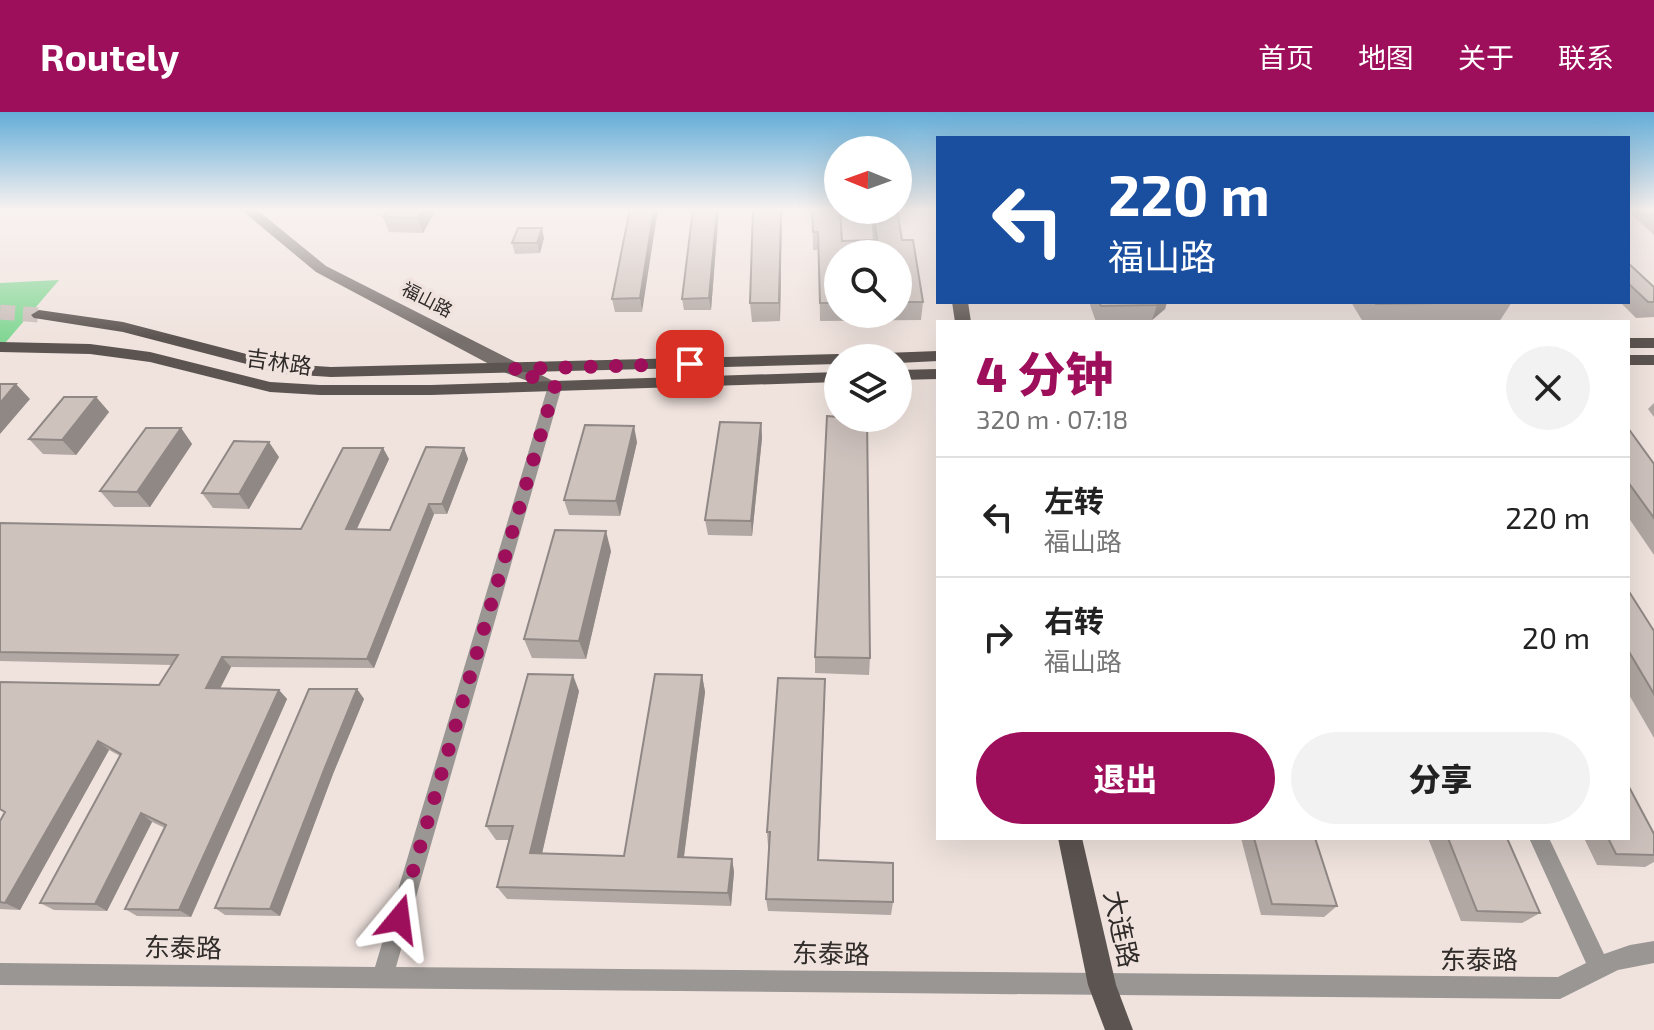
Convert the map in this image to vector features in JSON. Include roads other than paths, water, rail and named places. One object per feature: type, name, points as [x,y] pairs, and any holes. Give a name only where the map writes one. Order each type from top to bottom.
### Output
[{"type":"main road","name":"福山路","points":[[300,252],[321,269],[512,369],[555,386],[824,377]]},
{"type":"main road","name":"吉林路","points":[[39,315],[123,327],[285,369],[331,372],[512,369]]},
{"type":"main road","points":[[1630,343],[1654,343]]},
{"type":"main road","name":"吉林路","points":[[0,347],[90,349],[150,357],[270,387],[431,390],[555,386]]},
{"type":"main road","points":[[912,357],[936,356]]},
{"type":"main road","name":"福山路","points":[[512,369],[824,359]]},
{"type":"main road","points":[[1630,360],[1654,360]]},
{"type":"main road","points":[[912,375],[936,374]]},
{"type":"main road","name":"大连路","points":[[1070,840],[1102,985],[1119,1030]]},
{"type":"street","points":[[382,978],[555,386]]},
{"type":"street","points":[[1540,840],[1599,968]]},
{"type":"street","name":"东泰路","points":[[0,974],[1560,988],[1599,968],[1654,952]]},
{"type":"tunnel","points":[[0,312],[39,315]]}]
